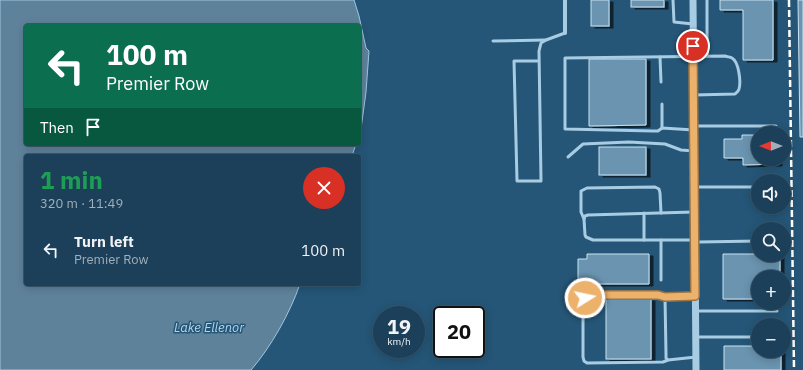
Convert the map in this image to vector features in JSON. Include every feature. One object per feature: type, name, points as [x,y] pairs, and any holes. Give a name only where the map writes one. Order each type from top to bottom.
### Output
[{"type":"street","points":[[565,0],[565,33]]},
{"type":"street","points":[[693,0],[696,370]]},
{"type":"lane","points":[[673,0],[674,22],[693,24]]},
{"type":"lane","points":[[707,0],[707,56]]},
{"type":"lane","points":[[493,41],[546,40],[565,33]]},
{"type":"lane","points":[[539,61],[514,61],[517,181],[542,181],[539,51],[542,43],[546,40]]},
{"type":"lane","points":[[693,95],[735,94],[738,91],[740,78],[736,62],[732,58],[726,56],[565,58],[565,129],[658,131],[662,128],[751,127]]},
{"type":"lane","points":[[660,57],[661,82]]},
{"type":"lane","points":[[662,104],[662,128]]},
{"type":"lane","points":[[568,157],[583,144],[599,143],[629,142],[665,144],[680,150],[694,151]]},
{"type":"lane","points":[[661,213],[660,193],[659,189],[655,187],[587,188],[581,191],[581,212],[584,219],[585,235],[589,239],[694,240],[699,242],[751,240]]},
{"type":"lane","points":[[694,187],[751,187]]},
{"type":"lane","points":[[584,219],[588,214],[694,212]]},
{"type":"lane","points":[[644,213],[644,240]]},
{"type":"lane","points":[[661,240],[661,280]]},
{"type":"lane","points":[[695,296],[587,296],[583,302],[582,357],[587,363],[663,362],[668,360],[696,357]]},
{"type":"lane","points":[[665,297],[666,354],[668,360]]},
{"type":"lane","points":[[695,311],[777,311]]},
{"type":"lane","points":[[696,337],[751,337]]},
{"type":"water","name":"Lake Ellenor","points":[[0,0],[354,0],[361,24],[24,24],[24,146],[355,146],[353,154],[24,154],[24,286],[299,286],[279,329],[266,351],[251,370],[0,370]]},
{"type":"water","name":"Lake Ellenor","points":[[361,25],[366,48],[369,51],[361,129]]},
{"type":"building","points":[[591,0],[609,0],[609,26],[591,26]]},
{"type":"building","points":[[631,0],[664,0],[664,7],[631,7]]},
{"type":"building","points":[[720,0],[773,0],[773,60],[743,60],[743,10],[720,10]]},
{"type":"building","points":[[798,0],[803,0],[803,137],[800,137]]},
{"type":"building","points":[[589,59],[646,59],[646,125],[589,126]]},
{"type":"building","points":[[742,135],[751,135],[751,165],[743,165],[743,158],[724,158],[724,139],[742,139]]},
{"type":"building","points":[[599,147],[646,147],[646,175],[599,175]]},
{"type":"building","points":[[587,254],[649,254],[649,284],[578,284],[578,259],[587,259]]},
{"type":"building","points":[[723,254],[751,254],[751,262],[780,262],[780,270],[751,270],[751,299],[723,299]]},
{"type":"building","points":[[606,299],[651,299],[651,359],[606,359]]},
{"type":"building","points":[[724,346],[751,346],[751,358],[781,358],[781,370],[724,370]]},
{"type":"railway","points":[[789,0],[794,370]]},
{"type":"route","points":[[585,298],[589,295],[658,295],[665,297],[695,296],[693,46]]}]
